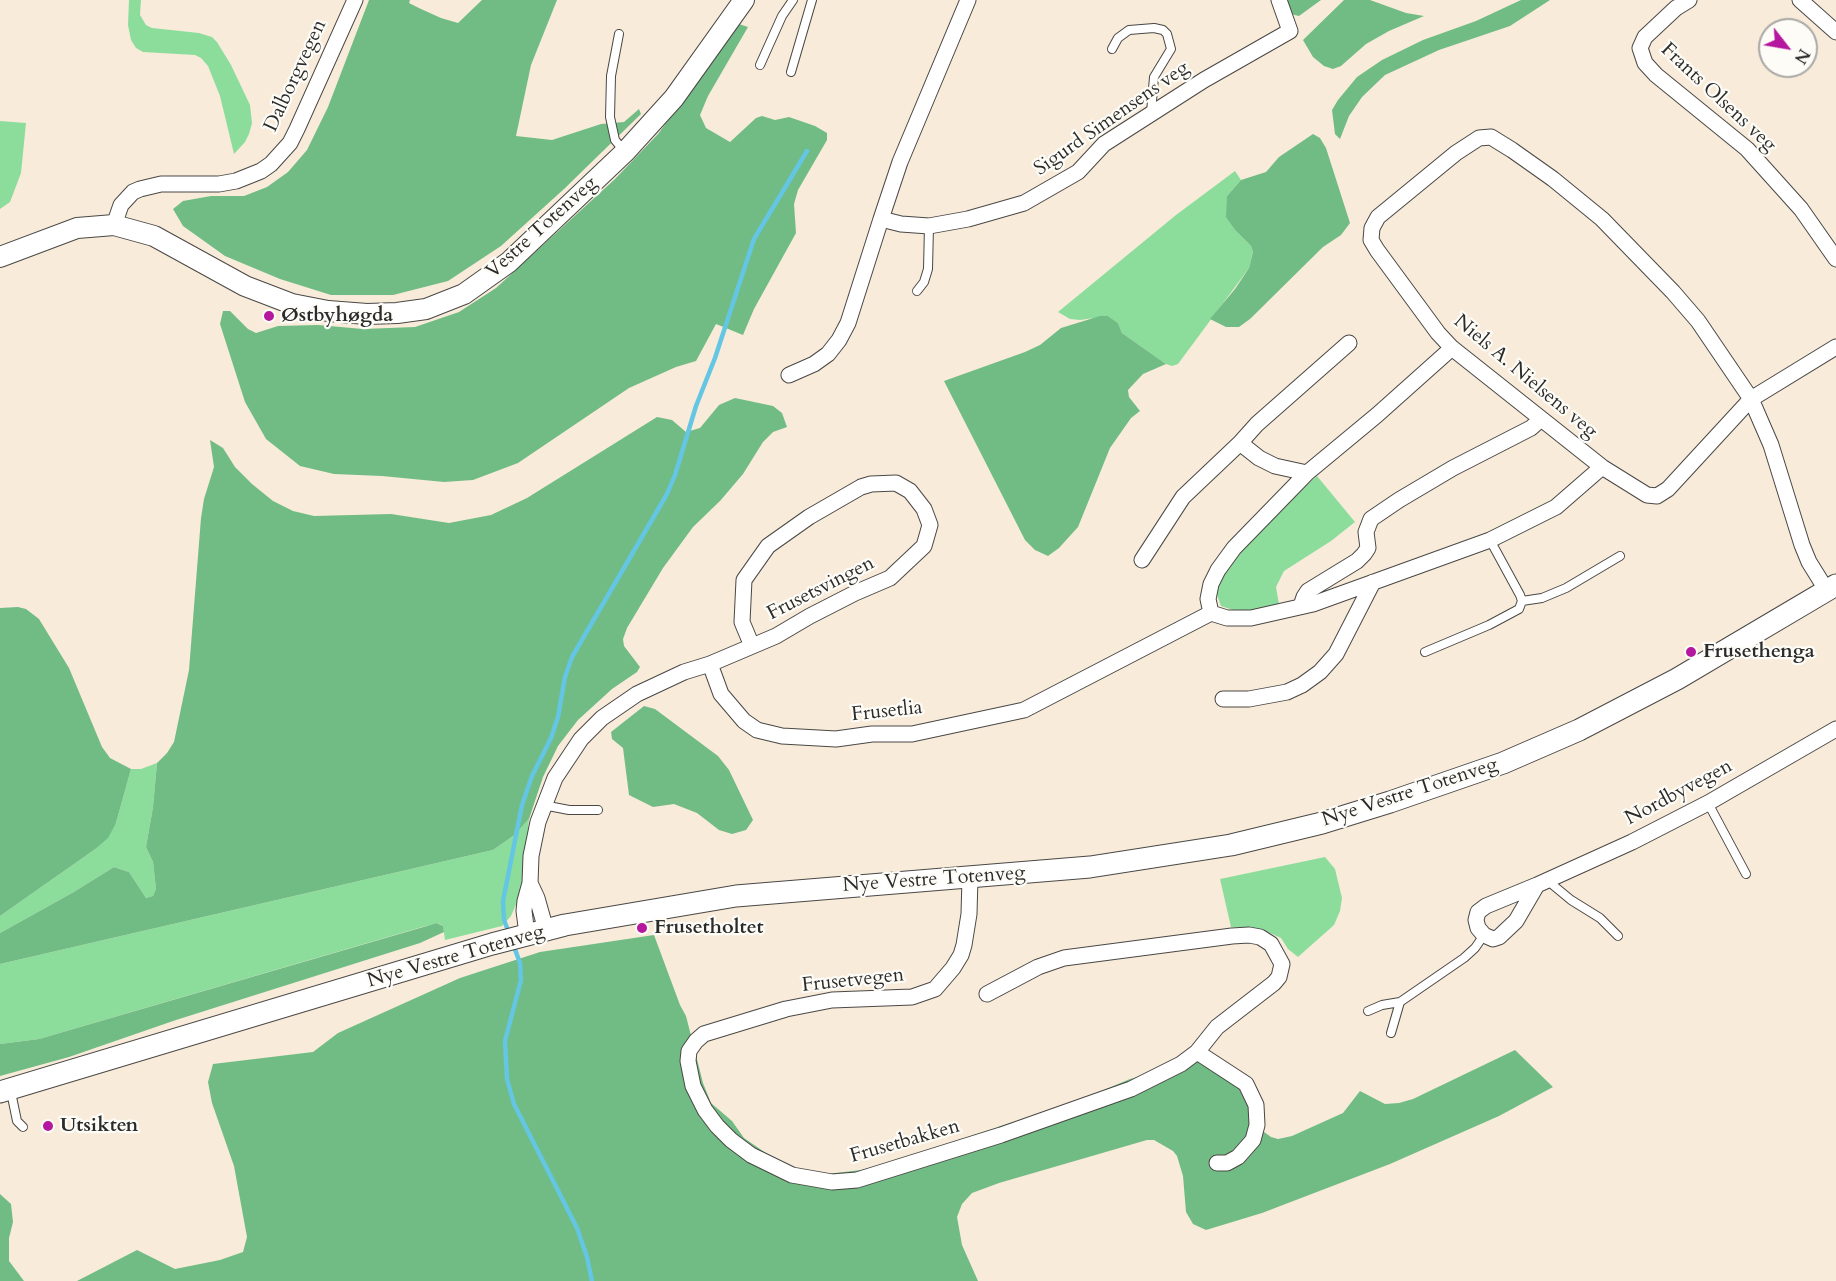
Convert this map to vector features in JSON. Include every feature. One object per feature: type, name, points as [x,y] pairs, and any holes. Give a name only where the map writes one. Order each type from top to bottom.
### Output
[{"type":"main road","name":"Nye Vestre Totenveg","points":[[5,1091],[537,932],[646,910],[736,896],[1090,867],[1231,845],[1322,823],[1503,763],[1579,730],[1677,679],[1832,588]]},
{"type":"street","name":"Dalborgvegen","points":[[114,225],[121,205],[133,192],[140,189],[161,184],[219,184],[236,181],[261,171],[271,164],[290,143],[355,0]]},
{"type":"street","name":"Vestre Totenveg","points":[[0,257],[88,226],[114,225],[154,236],[245,286],[292,304],[367,315],[426,309],[464,294],[509,262],[625,152],[674,98],[744,0]]},
{"type":"street","points":[[789,375],[814,364],[828,354],[848,323],[900,162],[968,0]]},
{"type":"street","name":"Sigurd Simensens veg","points":[[881,219],[902,224],[929,226],[968,219],[1024,202],[1078,172],[1104,144],[1204,80],[1290,31],[1279,0]]},
{"type":"street","name":"Frants Olsens veg","points":[[1689,0],[1676,8],[1645,37],[1640,48],[1645,63],[1656,75],[1747,149],[1801,209],[1836,259]]},
{"type":"street","points":[[1800,0],[1836,32]]},
{"type":"street","name":"Niels A. Nielsens veg","points":[[1751,399],[1680,478],[1657,495],[1647,495],[1602,467],[1452,348],[1438,333],[1377,250],[1371,240],[1372,228],[1378,217],[1456,153],[1479,138],[1491,137],[1553,179],[1602,219],[1636,252],[1698,321],[1751,399],[1771,445],[1809,562],[1832,588]]},
{"type":"street","points":[[1142,560],[1183,497],[1257,424],[1349,343]]},
{"type":"street","points":[[1751,399],[1836,347]]},
{"type":"street","points":[[1452,348],[1307,473],[1234,548],[1218,570],[1209,591],[1211,613],[1227,618],[1251,618],[1301,606],[1490,540],[1556,507],[1602,467]]},
{"type":"street","points":[[1301,606],[1308,591],[1357,561],[1364,554],[1368,548],[1366,532],[1371,519],[1453,468],[1532,428],[1541,419]]},
{"type":"street","points":[[1240,443],[1258,458],[1275,466],[1307,473]]},
{"type":"street","name":"Frusetsvingen","points":[[710,664],[776,636],[855,593],[890,578],[924,546],[930,525],[924,509],[910,491],[896,483],[871,484],[861,487],[768,546],[744,580],[742,622],[752,646]]},
{"type":"street","points":[[1223,699],[1249,699],[1287,692],[1320,672],[1336,654],[1374,582]]},
{"type":"street","name":"Frusetlia","points":[[710,664],[716,684],[729,706],[757,730],[782,736],[836,739],[872,734],[912,734],[1024,710],[1211,613]]},
{"type":"street","points":[[537,932],[537,898],[531,883],[533,842],[543,805],[555,778],[571,752],[585,734],[619,705],[655,685],[684,672],[710,664]]},
{"type":"street","name":"Nordbyvegen","points":[[1484,935],[1478,928],[1476,920],[1478,912],[1486,906],[1543,883],[1632,842],[1708,803],[1836,729]]},
{"type":"street","name":"Frusetvegen","points":[[696,1041],[704,1034],[786,1009],[832,1000],[912,997],[935,988],[962,955],[969,914],[970,878]]},
{"type":"street","points":[[1484,935],[1493,939],[1508,930],[1543,883]]},
{"type":"street","name":"Frusetbakken","points":[[696,1041],[689,1051],[688,1061],[693,1086],[705,1110],[731,1140],[751,1155],[792,1175],[832,1182],[857,1180],[909,1165],[1120,1093],[1181,1064],[1197,1052],[1217,1027],[1279,977],[1281,964],[1271,944],[1260,937],[1249,934],[1064,958],[1038,967],[987,994]]},
{"type":"street","points":[[1197,1052],[1246,1084],[1256,1105],[1257,1125],[1253,1140],[1238,1157],[1227,1163],[1217,1163]]},
{"type":"lane","points":[[760,65],[782,16],[793,0]]},
{"type":"lane","points":[[791,72],[812,0]]},
{"type":"lane","points":[[1112,49],[1118,38],[1129,30],[1154,28],[1163,30],[1167,34],[1171,49],[1154,77],[1150,116]]},
{"type":"lane","points":[[619,34],[611,76],[610,117],[615,140],[625,152]]},
{"type":"lane","points":[[917,291],[924,282],[928,269],[929,226]]},
{"type":"lane","points":[[1425,652],[1489,625],[1519,609],[1522,601],[1490,540]]},
{"type":"lane","points":[[1522,601],[1542,598],[1566,588],[1620,556]]},
{"type":"lane","points":[[1708,803],[1746,874]]},
{"type":"lane","points":[[543,805],[569,810],[598,810]]},
{"type":"lane","points":[[1543,883],[1600,918],[1618,936]]},
{"type":"lane","points":[[1368,1011],[1382,1005],[1400,1002],[1464,958],[1484,935]]},
{"type":"lane","points":[[1391,1033],[1400,1002]]},
{"type":"lane","points":[[5,1091],[17,1120],[23,1127]]},
{"type":"green space","points":[[129,0],[141,0],[140,15],[146,25],[152,28],[199,33],[212,37],[217,42],[250,105],[252,123],[249,134],[234,154],[220,96],[208,66],[195,55],[143,52],[136,48],[131,40],[128,25]]},
{"type":"green space","points":[[369,0],[410,0],[409,3],[421,9],[458,23],[482,0],[557,0],[531,65],[516,136],[552,140],[601,124],[624,122],[639,109],[641,114],[501,246],[448,281],[393,295],[331,295],[280,279],[225,256],[183,226],[173,209],[183,201],[211,196],[244,196],[267,187],[288,172],[307,150],[328,107]]},
{"type":"green space","points":[[1285,0],[1321,0],[1299,16],[1291,14]]},
{"type":"green space","points":[[1344,0],[1370,0],[1406,13],[1424,16],[1366,44],[1341,66],[1333,69],[1324,66],[1313,57],[1303,40]]},
{"type":"green space","points":[[1521,0],[1550,0],[1510,26],[1439,50],[1385,75],[1362,97],[1349,116],[1340,139],[1335,134],[1332,110],[1357,77],[1382,60],[1423,40],[1476,21]]},
{"type":"green space","points":[[739,24],[748,27],[708,96],[700,115],[706,128],[730,142],[756,118],[762,116],[775,120],[789,117],[827,133],[827,140],[798,190],[794,204],[796,233],[754,309],[743,335],[716,324],[696,361],[676,367],[629,388],[518,463],[473,480],[444,482],[334,474],[300,466],[266,439],[245,402],[220,324],[223,311],[230,311],[248,329],[256,333],[278,326],[318,325],[363,329],[415,327],[459,312],[496,288],[615,179],[658,134]]},
{"type":"green space","points":[[0,121],[26,123],[21,173],[10,202],[0,209]]},
{"type":"green space","points":[[1313,134],[1320,138],[1326,148],[1350,223],[1341,235],[1323,247],[1239,327],[1226,327],[1210,319],[1249,268],[1253,252],[1251,246],[1226,217],[1227,196],[1241,180],[1266,172],[1279,157]]},
{"type":"green space","points":[[1235,171],[1241,180],[1227,196],[1236,231],[1251,246],[1253,252],[1249,268],[1178,364],[1172,366],[1166,364],[1122,333],[1118,323],[1108,316],[1080,320],[1070,319],[1058,312],[1176,215]]},
{"type":"green space","points":[[1100,316],[1108,316],[1118,323],[1122,333],[1166,364],[1143,374],[1128,390],[1129,397],[1140,411],[1131,418],[1110,448],[1078,527],[1059,548],[1048,556],[1035,550],[1025,540],[944,381],[1025,352],[1040,345],[1061,328]]},
{"type":"green space","points":[[735,398],[773,406],[782,413],[787,427],[773,432],[763,442],[743,474],[693,527],[663,568],[627,628],[623,639],[624,646],[640,667],[637,672],[612,689],[578,720],[558,746],[543,777],[529,819],[513,836],[493,850],[0,964],[0,933],[114,867],[129,872],[146,898],[153,896],[156,889],[153,862],[146,847],[157,763],[174,742],[189,670],[201,518],[214,467],[210,440],[223,448],[235,467],[252,484],[273,501],[293,511],[314,516],[391,514],[449,523],[491,515],[527,498],[657,417],[672,420],[686,432],[700,428],[719,405]]},
{"type":"green space","points":[[1317,476],[1355,522],[1331,541],[1284,571],[1276,587],[1279,604],[1256,611],[1233,610],[1221,606],[1217,595],[1221,575],[1240,545]]},
{"type":"green space","points":[[0,608],[26,609],[39,619],[69,668],[102,747],[110,758],[131,769],[116,823],[108,838],[0,916]]},
{"type":"green space","points":[[644,706],[655,709],[718,756],[729,770],[753,820],[746,830],[732,834],[719,830],[697,813],[674,804],[653,807],[629,795],[623,748],[612,739],[611,732]]},
{"type":"green space","points":[[157,763],[146,847],[153,862],[156,889],[153,896],[146,898],[129,872],[114,867],[0,933],[0,916],[94,850],[116,823],[131,769],[141,769]]},
{"type":"green space","points":[[529,819],[521,893],[511,916],[502,926],[445,940],[443,926],[438,923],[39,1039],[0,1044],[0,964],[493,850],[513,836]]},
{"type":"green space","points":[[1325,857],[1335,869],[1342,898],[1340,911],[1334,925],[1298,957],[1288,949],[1281,938],[1261,929],[1231,927],[1220,879]]},
{"type":"green space","points":[[437,923],[443,926],[444,932],[420,943],[176,1020],[69,1057],[0,1076],[0,1044],[39,1039]]},
{"type":"green space","points":[[654,935],[686,1016],[703,1083],[711,1103],[732,1121],[744,1138],[773,1158],[798,1171],[827,1174],[861,1170],[930,1153],[955,1141],[1010,1123],[1044,1115],[1130,1079],[1158,1072],[1200,1047],[1236,1068],[1246,1078],[1260,1129],[1278,1139],[1292,1136],[1343,1113],[1360,1091],[1385,1104],[1399,1103],[1413,1099],[1515,1050],[1553,1087],[1499,1116],[1390,1164],[1262,1213],[1206,1230],[1193,1224],[1186,1212],[1183,1176],[1177,1156],[1173,1151],[1154,1140],[1147,1140],[999,1183],[972,1193],[962,1204],[957,1217],[962,1245],[978,1281],[77,1281],[137,1250],[175,1269],[220,1260],[243,1252],[247,1237],[234,1166],[212,1103],[208,1082],[213,1064],[313,1052],[338,1033],[460,978],[540,952]]},
{"type":"green space","points":[[0,1194],[11,1204],[13,1222],[9,1238],[9,1261],[24,1281],[0,1281]]},
{"type":"waterway","points":[[509,933],[504,920],[503,901],[522,805],[532,776],[551,738],[572,657],[667,494],[754,239],[807,151]]},
{"type":"waterway","points":[[513,944],[520,963],[521,980],[505,1041],[507,1079],[514,1104],[577,1228],[592,1281]]},
{"type":"place","name":"Østbyhøgda","points":[[269,316]]},
{"type":"place","name":"Frusethenga","points":[[1691,652]]},
{"type":"place","name":"Frusetholtet","points":[[642,928]]},
{"type":"place","name":"Utsikten","points":[[48,1126]]}]
